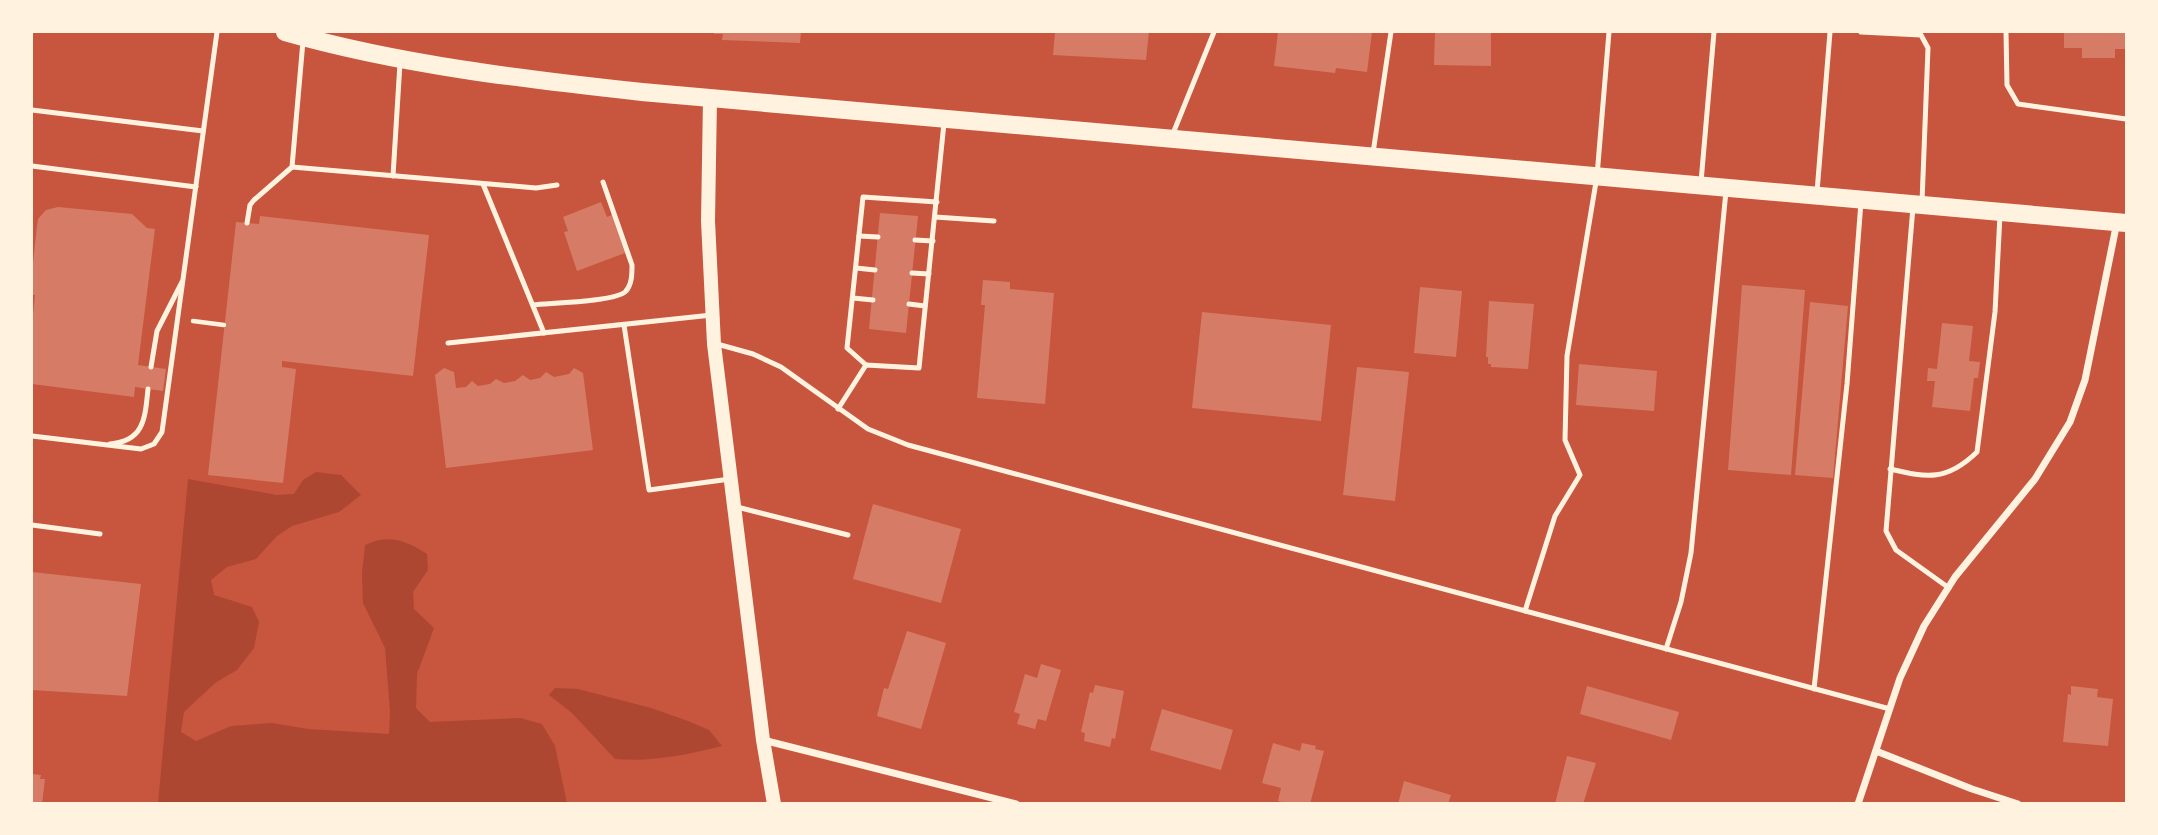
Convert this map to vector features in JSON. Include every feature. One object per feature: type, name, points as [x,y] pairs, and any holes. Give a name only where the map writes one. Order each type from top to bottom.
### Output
[{"type":"main road","points":[[294,34],[400,57],[528,79],[710,99],[2122,222]]},
{"type":"main road","points":[[710,99],[708,221],[714,344],[763,740],[774,803]]},
{"type":"street","points":[[1858,803],[1900,678],[1924,626],[1949,588],[2035,479],[2070,422],[2085,380],[2122,222]]},
{"type":"street","points":[[763,740],[1016,803]]},
{"type":"street","points":[[1876,751],[1972,789],[2018,803]]},
{"type":"lane","points":[[32,436],[141,449],[159,438],[166,410],[217,32]]},
{"type":"lane","points":[[1171,139],[1214,32]]},
{"type":"lane","points":[[1372,156],[1391,32]]},
{"type":"lane","points":[[1525,611],[1555,516],[1580,475],[1565,440],[1567,356],[1597,176],[1609,32]]},
{"type":"lane","points":[[1700,186],[1714,32]]},
{"type":"lane","points":[[1816,194],[1830,32]]},
{"type":"lane","points":[[1861,32],[1921,35],[1928,48],[1918,204],[1886,531],[1896,550],[1949,588]]},
{"type":"lane","points":[[2007,32],[2007,85],[2018,104],[2126,120]]},
{"type":"lane","points":[[292,167],[294,34]]},
{"type":"lane","points":[[393,176],[400,57]]},
{"type":"lane","points":[[32,110],[203,131]]},
{"type":"lane","points":[[937,202],[863,198],[847,348],[866,365],[919,368],[937,202],[944,120]]},
{"type":"lane","points":[[32,166],[196,187]]},
{"type":"lane","points":[[247,223],[250,205],[254,200],[292,167],[536,188],[557,185]]},
{"type":"lane","points":[[533,305],[603,299],[626,292],[630,284],[632,265],[603,182]]},
{"type":"lane","points":[[483,184],[544,333]]},
{"type":"lane","points":[[1666,649],[1681,603],[1691,554],[1726,188]]},
{"type":"lane","points":[[1814,689],[1847,384],[1861,199]]},
{"type":"lane","points":[[1890,469],[1922,476],[1944,474],[1964,465],[1977,452],[1995,312],[2000,212]]},
{"type":"lane","points":[[935,217],[994,221]]},
{"type":"lane","points":[[859,236],[878,237]]},
{"type":"lane","points":[[915,240],[933,241]]},
{"type":"lane","points":[[856,268],[876,270]]},
{"type":"lane","points":[[912,273],[929,274]]},
{"type":"lane","points":[[151,367],[157,331],[184,278]]},
{"type":"lane","points":[[852,298],[873,300]]},
{"type":"lane","points":[[909,304],[925,306]]},
{"type":"lane","points":[[448,343],[712,316]]},
{"type":"lane","points":[[624,325],[649,490],[730,479]]},
{"type":"lane","points":[[714,344],[753,354],[781,367],[869,429],[933,453],[1890,709]]},
{"type":"lane","points":[[838,409],[866,365]]},
{"type":"lane","points":[[100,445],[123,443],[136,434],[145,416],[148,389]]},
{"type":"lane","points":[[734,506],[848,535]]},
{"type":"lane","points":[[32,525],[100,534]]},
{"type":"path","points":[[199,321],[224,325]]},
{"type":"shaded area","points":[[316,472],[341,475],[361,495],[339,512],[292,526],[277,536],[256,559],[227,567],[211,580],[214,595],[252,607],[259,622],[254,648],[237,670],[215,683],[184,712],[181,732],[196,741],[231,726],[272,723],[308,729],[389,734],[385,648],[363,603],[362,573],[365,545],[382,540],[397,540],[427,554],[428,570],[413,592],[414,609],[434,628],[417,674],[416,708],[430,722],[520,718],[542,724],[555,746],[567,803],[158,803],[188,479],[277,495],[294,494],[303,480]]},
{"type":"shaded area","points":[[555,688],[578,689],[651,708],[709,730],[722,746],[669,757],[615,759],[572,713],[549,695]]},
{"type":"building","points":[[714,32],[801,32],[800,43],[722,40],[723,34]]},
{"type":"building","points":[[1055,32],[1149,32],[1146,60],[1053,55]]},
{"type":"building","points":[[1278,32],[1372,32],[1367,72],[1336,68],[1335,73],[1274,66]]},
{"type":"building","points":[[1435,32],[1491,32],[1491,66],[1434,65]]},
{"type":"building","points":[[2064,32],[2126,32],[2126,49],[2115,49],[2115,58],[2082,58],[2082,48],[2064,48]]},
{"type":"building","points":[[601,202],[607,217],[612,215],[625,253],[577,271],[564,232],[568,231],[563,217]]},
{"type":"building","points":[[58,207],[132,214],[147,228],[155,229],[138,365],[166,369],[163,391],[135,387],[134,397],[32,384],[35,295],[32,295],[32,272],[38,219],[46,210]]},
{"type":"building","points":[[880,213],[918,216],[906,333],[869,329]]},
{"type":"building","points":[[260,216],[429,235],[413,376],[282,361],[282,367],[296,369],[283,483],[208,475],[236,222],[259,224]]},
{"type":"building","points":[[983,280],[1010,282],[1010,289],[1054,293],[1045,404],[977,398],[985,305],[981,305]]},
{"type":"building","points":[[1742,285],[1805,290],[1791,475],[1728,470]]},
{"type":"building","points":[[1420,287],[1462,291],[1456,357],[1414,353]]},
{"type":"building","points":[[1489,301],[1534,304],[1528,369],[1491,367],[1491,364],[1488,364],[1486,357]]},
{"type":"building","points":[[1810,302],[1848,306],[1833,478],[1795,475]]},
{"type":"building","points":[[1202,312],[1331,325],[1321,421],[1192,408]]},
{"type":"building","points":[[1942,323],[1973,326],[1969,361],[1980,362],[1978,378],[1974,378],[1970,411],[1932,407],[1935,381],[1927,381],[1928,368],[1937,369]]},
{"type":"building","points":[[1579,364],[1657,371],[1654,411],[1576,405]]},
{"type":"building","points":[[1357,367],[1409,372],[1395,501],[1343,495]]},
{"type":"building","points":[[444,368],[454,372],[456,388],[466,387],[472,381],[478,386],[490,384],[496,379],[504,383],[515,381],[523,375],[530,380],[540,378],[546,372],[554,377],[569,374],[574,368],[583,373],[593,450],[446,468],[435,375]]},
{"type":"building","points":[[873,504],[961,529],[941,603],[853,579]]},
{"type":"building","points":[[32,572],[141,584],[127,696],[32,690]]},
{"type":"building","points":[[907,631],[946,643],[921,729],[877,716],[884,688],[888,689]]},
{"type":"building","points":[[1041,664],[1061,670],[1046,721],[1038,719],[1035,729],[1017,724],[1020,714],[1014,712],[1025,674],[1037,678]]},
{"type":"building","points":[[1095,685],[1124,691],[1115,739],[1112,738],[1110,747],[1084,741],[1085,733],[1081,732],[1090,692],[1093,693]]},
{"type":"building","points":[[1587,686],[1679,712],[1671,740],[1580,714]]},
{"type":"building","points":[[2071,686],[2098,689],[2097,697],[2113,699],[2108,746],[2063,742]]},
{"type":"building","points":[[1162,709],[1233,730],[1221,770],[1150,750]]},
{"type":"building","points":[[1273,743],[1300,751],[1302,743],[1324,751],[1310,804],[1278,801],[1281,788],[1262,783]]},
{"type":"building","points":[[1567,756],[1596,763],[1583,804],[1555,804]]},
{"type":"building","points":[[32,774],[41,775],[40,779],[45,779],[42,804],[32,804]]},
{"type":"building","points":[[1404,781],[1451,795],[1448,804],[1398,804]]}]
